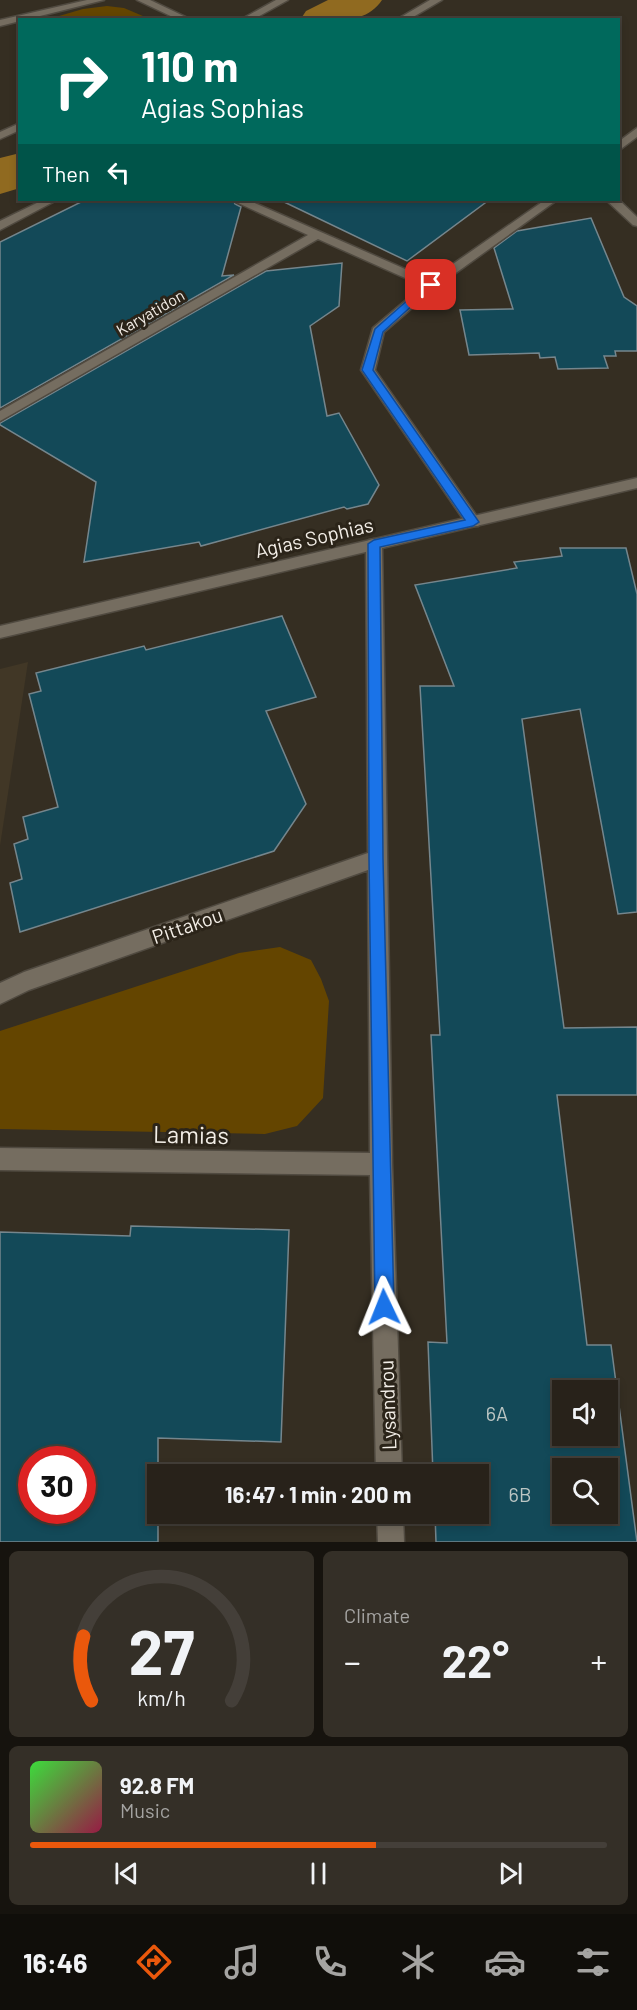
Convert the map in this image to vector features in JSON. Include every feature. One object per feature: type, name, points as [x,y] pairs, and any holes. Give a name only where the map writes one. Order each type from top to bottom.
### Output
[{"type":"street","points":[[22,18],[99,0]]},
{"type":"street","points":[[142,0],[183,18]]},
{"type":"street","points":[[248,18],[283,0]]},
{"type":"street","points":[[404,18],[437,0]]},
{"type":"street","points":[[0,23],[18,19]]},
{"type":"street","points":[[0,136],[18,127]]},
{"type":"street","points":[[620,146],[637,131]]},
{"type":"street","points":[[0,226],[49,201]]},
{"type":"street","points":[[242,201],[431,285]]},
{"type":"street","points":[[473,522],[368,370],[378,331],[431,285],[551,201]]},
{"type":"street","points":[[613,201],[637,224]]},
{"type":"street","name":"Karyatidon","points":[[0,417],[316,235]]},
{"type":"street","name":"Agias Sophias","points":[[0,632],[637,483]]},
{"type":"street","name":"Lysandrou","points":[[374,544],[376,859],[389,1464]]},
{"type":"street","name":"Pittakou","points":[[0,994],[24,982],[376,859]]},
{"type":"street","name":"Lamias","points":[[0,1159],[381,1164]]},
{"type":"street","points":[[390,1524],[391,1542]]},
{"type":"shaded area","points":[[107,6],[124,8],[148,18],[61,18],[59,16],[83,9]]},
{"type":"shaded area","points":[[28,662],[0,846],[0,669]]},
{"type":"shaded area","points":[[280,947],[311,960],[329,1001],[323,1098],[297,1126],[265,1134],[0,1129],[0,1031],[239,953]]},
{"type":"building","points":[[83,201],[234,201],[241,207],[222,276],[234,275],[0,408],[0,242]]},
{"type":"building","points":[[282,201],[488,201],[407,261]]},
{"type":"building","points":[[591,218],[624,297],[637,306],[637,351],[615,351],[616,356],[604,356],[608,368],[558,369],[555,357],[540,358],[539,353],[469,355],[460,310],[513,309],[494,248],[517,231]]},
{"type":"building","points":[[342,263],[339,306],[310,326],[327,416],[339,413],[379,485],[368,504],[347,509],[344,507],[201,546],[199,542],[84,562],[96,482],[0,423],[266,271]]},
{"type":"building","points":[[560,548],[626,548],[637,594],[637,912],[618,914],[580,709],[522,719],[564,1028],[637,1027],[637,1095],[557,1095],[587,1345],[611,1345],[616,1380],[552,1380],[552,1446],[618,1446],[618,1398],[637,1542],[436,1542],[435,1524],[489,1524],[489,1464],[433,1464],[428,1342],[447,1343],[431,1035],[440,1035],[420,686],[454,686],[415,585],[517,568],[514,562],[562,556]]},
{"type":"building","points":[[282,616],[316,697],[266,711],[306,804],[274,851],[20,932],[10,883],[22,879],[14,844],[28,839],[23,817],[58,807],[29,694],[41,691],[36,673],[144,646],[146,650]]},
{"type":"building","points":[[131,1226],[289,1230],[281,1442],[158,1438],[158,1464],[147,1464],[147,1524],[158,1524],[158,1542],[0,1542],[0,1232],[130,1236]]},
{"type":"waterway","points":[[325,18],[361,0]]},
{"type":"waterway","points":[[0,178],[18,169]]},
{"type":"route","points":[[384,1307],[376,859],[374,544],[473,522],[368,370],[378,331],[431,285]]}]
